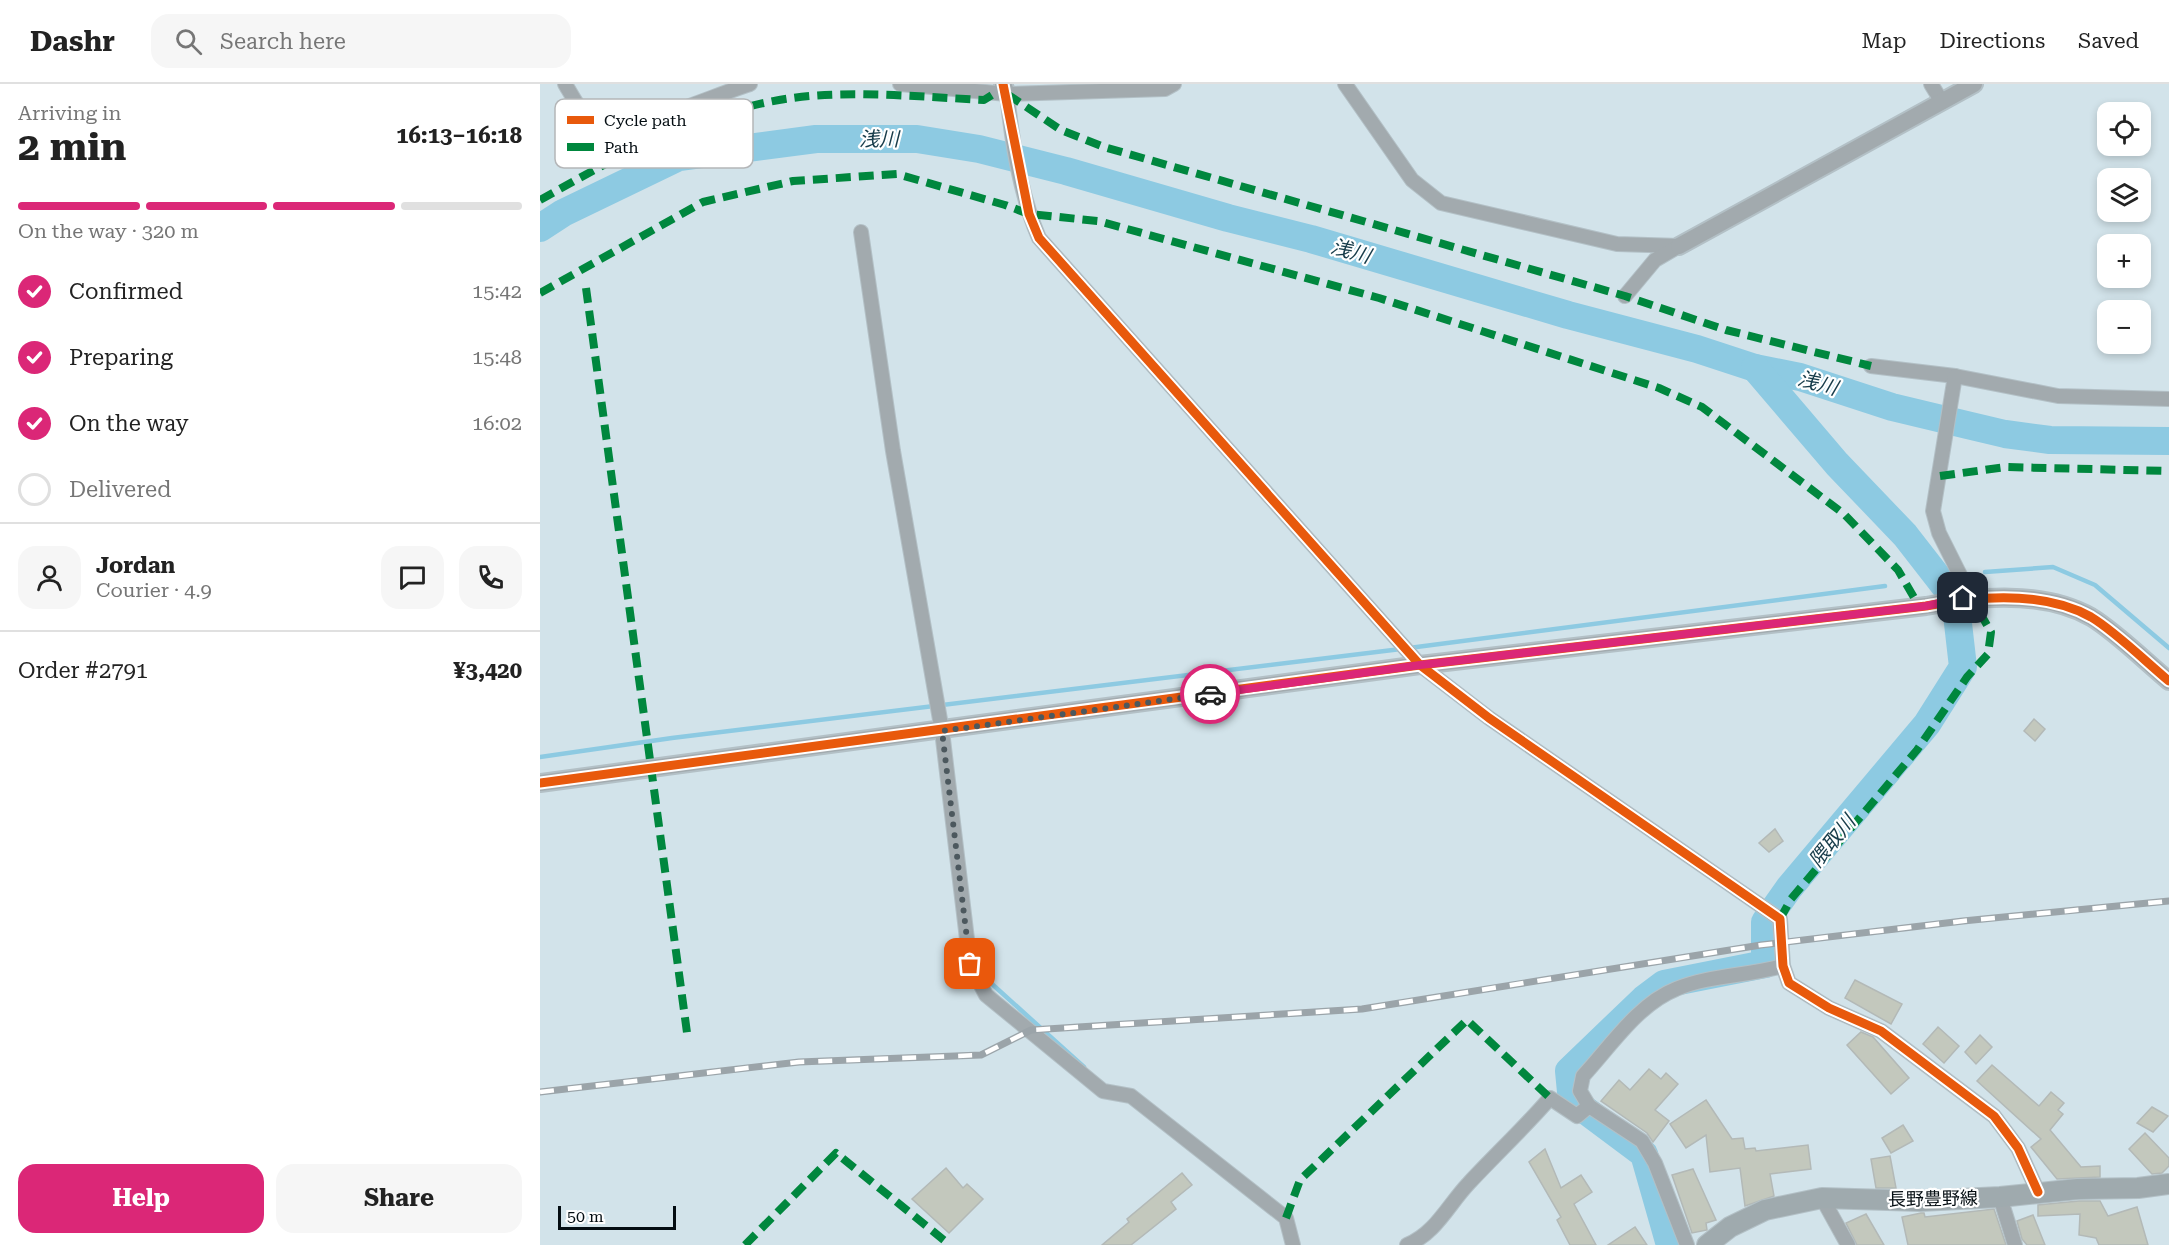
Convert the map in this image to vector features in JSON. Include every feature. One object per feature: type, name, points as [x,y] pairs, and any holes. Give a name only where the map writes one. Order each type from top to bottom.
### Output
[{"type":"main road","name":"長野豊野線","points":[[1712,1243],[1730,1227],[1765,1210],[1822,1198],[1920,1201],[2000,1197],[2038,1192],[2138,1188],[2169,1184]]},
{"type":"street","points":[[564,84],[574,99]]},
{"type":"street","points":[[708,99],[750,84]]},
{"type":"street","points":[[900,84],[1005,89],[1165,89],[1174,84]]},
{"type":"street","points":[[1345,84],[1412,180],[1441,203],[1617,244],[1679,246]]},
{"type":"street","points":[[1931,84],[1942,102]]},
{"type":"street","points":[[1625,296],[1655,260],[1974,84]]},
{"type":"street","points":[[1005,89],[1027,205],[1039,238],[1420,665],[1489,718],[1780,919],[1783,966],[1789,983],[1829,1008],[1881,1031],[1994,1116],[2018,1148],[2038,1192]]},
{"type":"street","points":[[861,232],[893,451],[942,731],[970,964],[986,995],[1103,1091],[1131,1096],[1286,1218],[1293,1245]]},
{"type":"street","points":[[1871,366],[2058,396],[2169,399]]},
{"type":"street","points":[[1954,380],[1940,476],[1932,511],[1967,599]]},
{"type":"street","points":[[540,783],[942,731],[1420,665],[1926,606],[1967,599],[2046,600],[2092,617],[2169,681]]},
{"type":"street","points":[[1687,1245],[1655,1163],[1642,1141],[1586,1109],[1580,1091],[1583,1076],[1649,1005],[1675,989],[1783,966]]},
{"type":"street","points":[[1407,1245],[1420,1239],[1436,1226],[1467,1184],[1521,1131],[1550,1098],[1577,1116],[1586,1109]]},
{"type":"street","points":[[2000,1197],[2015,1245]]},
{"type":"street","points":[[1822,1198],[1848,1245]]},
{"type":"building","points":[[2034,719],[2045,729],[2035,741],[2024,731]]},
{"type":"building","points":[[1775,829],[1783,841],[1769,852],[1759,843]]},
{"type":"building","points":[[1855,980],[1902,1004],[1891,1024],[1845,998]]},
{"type":"building","points":[[1938,1027],[1959,1046],[1944,1063],[1923,1044]]},
{"type":"building","points":[[1861,1032],[1873,1037],[1909,1078],[1891,1094],[1847,1045]]},
{"type":"building","points":[[1980,1035],[1992,1047],[1976,1064],[1965,1052]]},
{"type":"building","points":[[1992,1065],[2039,1106],[2051,1092],[2064,1103],[2058,1110],[2063,1114],[2050,1130],[2081,1167],[2100,1166],[2100,1177],[2057,1179],[2031,1147],[2041,1139],[1977,1081]]},
{"type":"building","points":[[1649,1069],[1661,1079],[1666,1073],[1678,1084],[1655,1110],[1669,1121],[1653,1142],[1647,1133],[1601,1101],[1619,1080],[1630,1090]]},
{"type":"building","points":[[1706,1100],[1732,1139],[1743,1138],[1745,1149],[1755,1148],[1756,1151],[1808,1145],[1811,1169],[1770,1174],[1774,1196],[1745,1206],[1740,1168],[1710,1172],[1706,1135],[1686,1148],[1670,1124]]},
{"type":"building","points":[[2152,1107],[2168,1116],[2153,1132],[2137,1123]]},
{"type":"building","points":[[1903,1125],[1913,1141],[1891,1153],[1882,1138]]},
{"type":"building","points":[[2145,1133],[2169,1158],[2169,1166],[2162,1173],[2152,1174],[2129,1149]]},
{"type":"building","points":[[1545,1149],[1561,1188],[1581,1175],[1592,1192],[1574,1204],[1596,1245],[1570,1245],[1557,1220],[1561,1217],[1529,1162]]},
{"type":"building","points":[[1890,1156],[1896,1188],[1876,1188],[1871,1159]]},
{"type":"building","points":[[946,1168],[963,1188],[967,1184],[983,1199],[949,1233],[912,1199]]},
{"type":"building","points":[[1693,1169],[1716,1220],[1706,1223],[1707,1230],[1692,1233],[1672,1175]]},
{"type":"building","points":[[1182,1173],[1192,1185],[1171,1202],[1176,1209],[1131,1245],[1102,1245],[1129,1222],[1127,1219]]},
{"type":"building","points":[[2100,1201],[2108,1216],[2137,1207],[2148,1245],[2099,1245],[2096,1238],[2079,1235],[2080,1214],[2038,1216],[2038,1205]]},
{"type":"building","points":[[1994,1209],[2006,1245],[1908,1245],[1902,1217],[1921,1213],[1924,1213],[1925,1217]]},
{"type":"building","points":[[1866,1214],[1884,1245],[1857,1245],[1846,1223]]},
{"type":"building","points":[[2033,1215],[2045,1245],[2027,1245],[2022,1239],[2017,1221]]},
{"type":"building","points":[[1635,1227],[1647,1245],[1608,1245]]},
{"type":"waterway","name":"浅川","points":[[753,147],[816,139],[917,139],[979,149],[1311,239],[1568,315],[1697,349],[1755,368],[1800,377],[1892,407],[2005,434],[2050,440],[2169,441]]},
{"type":"waterway","name":"浅川","points":[[540,228],[563,213],[656,168]]},
{"type":"waterway","name":"隈取川","points":[[1670,1245],[1644,1154],[1577,1104],[1571,1092],[1569,1071],[1644,999],[1664,984],[1765,964],[1765,922],[1789,888],[1927,724],[1963,667],[1956,606],[1947,589],[1905,535],[1837,464],[1755,368]]},
{"type":"waterway","points":[[1985,572],[2053,567],[2095,585],[2169,648]]},
{"type":"waterway","points":[[1409,648],[1885,586]]},
{"type":"waterway","points":[[540,757],[672,738],[1401,649]]},
{"type":"waterway","points":[[992,984],[1084,1067]]},
{"type":"railway","points":[[540,1092],[799,1062],[981,1055],[1031,1030],[1362,1009],[1761,945],[1963,921],[2169,901]]},
{"type":"marked path","points":[[753,105],[792,98],[838,95],[984,100],[995,93]]},
{"type":"marked path","points":[[1007,94],[1061,130],[1104,147],[1625,296],[1726,330],[1871,366]]},
{"type":"marked path","points":[[540,200],[598,168]]},
{"type":"marked path","points":[[540,293],[703,202],[793,181],[897,174],[1029,214],[1098,221],[1379,298],[1659,388],[1702,407],[1844,514],[1898,570],[1919,606]]},
{"type":"marked path","points":[[586,288],[688,1040]]},
{"type":"marked path","points":[[1940,476],[2006,467],[2169,471]]},
{"type":"marked path","points":[[1780,919],[1791,899],[1917,750],[1967,677],[1988,654],[1991,632],[1972,599]]},
{"type":"marked path","points":[[1286,1218],[1300,1180],[1467,1020],[1550,1098]]},
{"type":"marked path","points":[[745,1245],[836,1153],[950,1245]]},
{"type":"cycle path","points":[[1003,84],[1029,214],[1039,238],[1420,665],[1489,718],[1780,919],[1783,966],[1789,983],[1829,1008],[1881,1031],[1994,1116],[2018,1148],[2038,1192]]},
{"type":"cycle path","points":[[540,783],[1420,665],[1988,598],[2031,599],[2072,608],[2091,617],[2110,631],[2169,681]]},
{"type":"way so far","points":[[970,964],[942,731],[1210,694]]},
{"type":"route","points":[[1210,694],[1420,665],[1926,606],[1963,598]]}]
